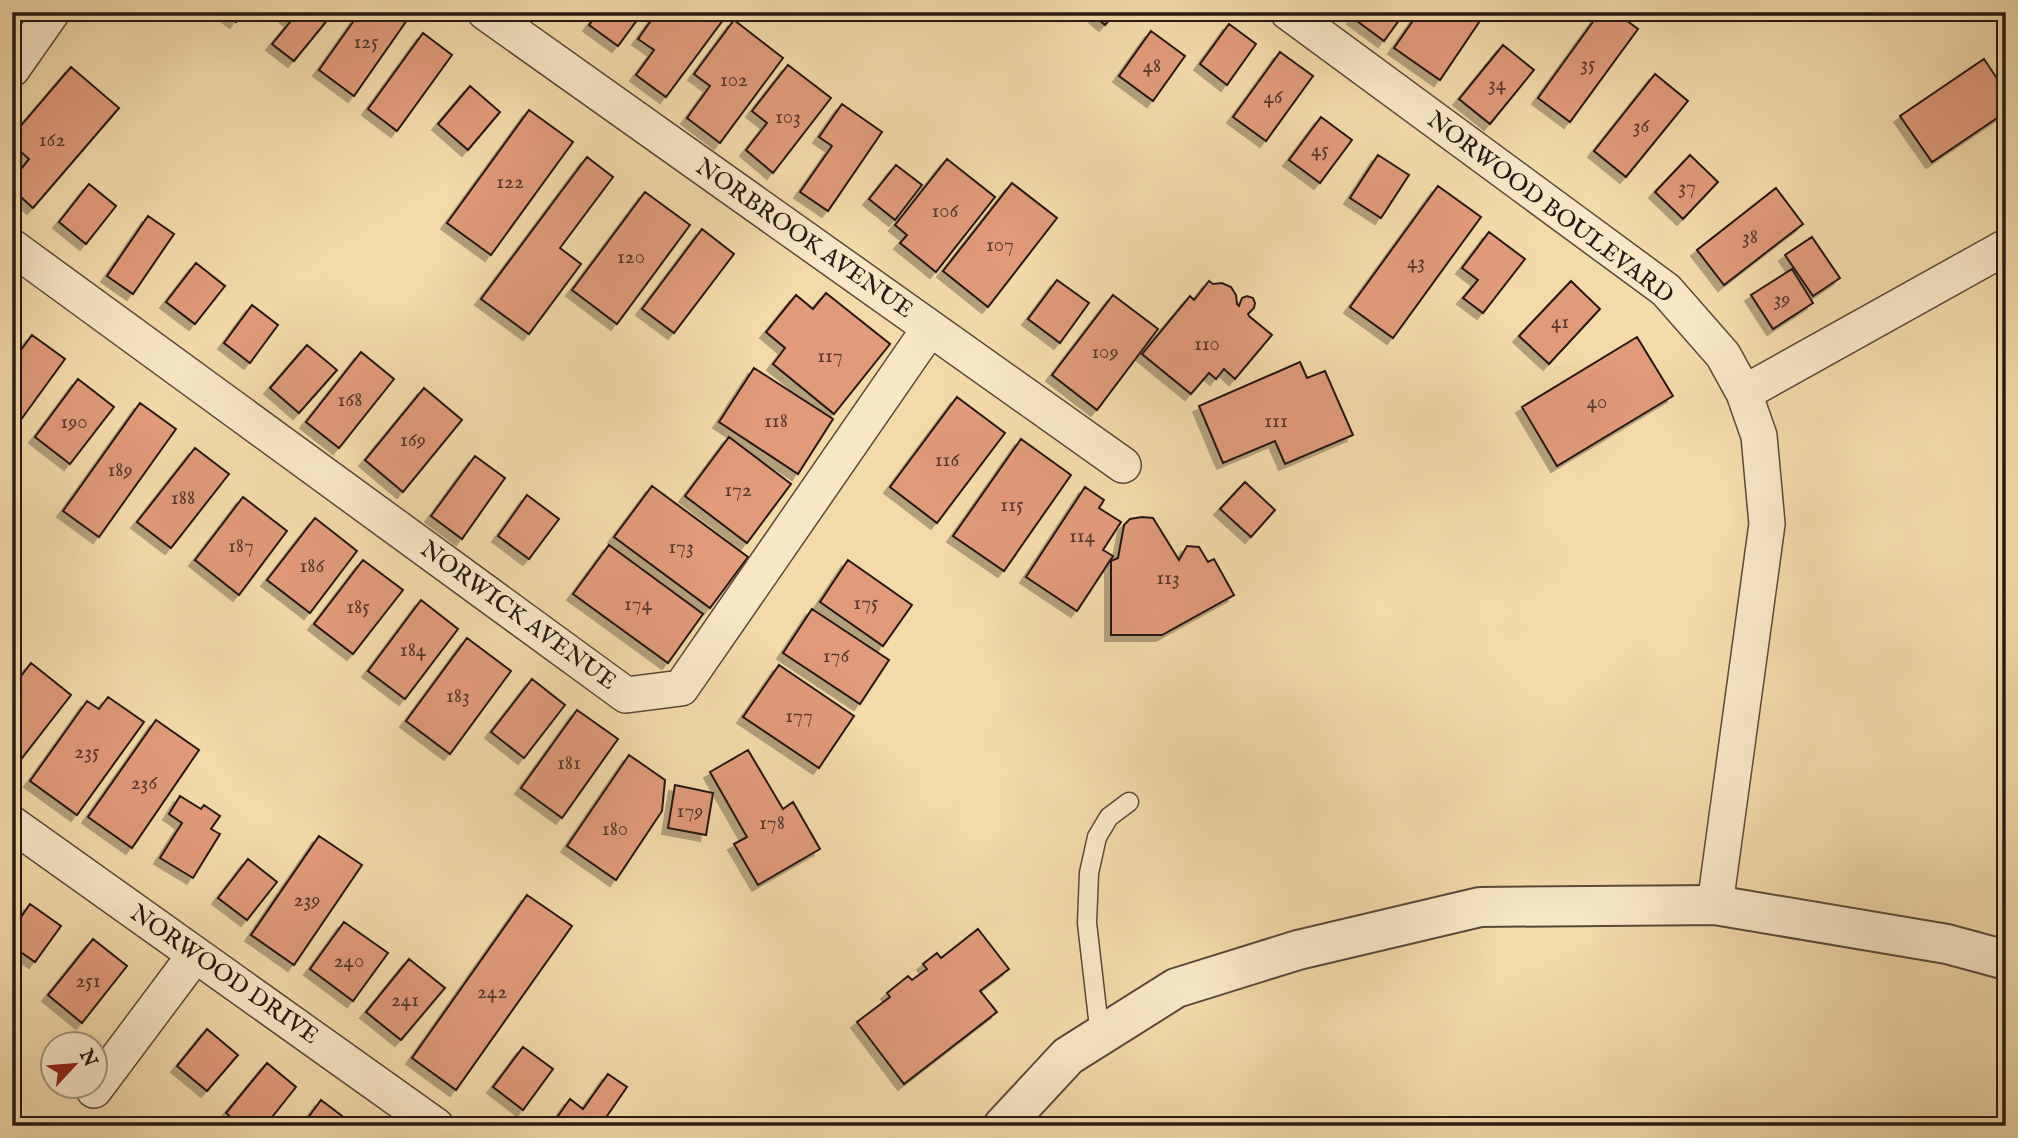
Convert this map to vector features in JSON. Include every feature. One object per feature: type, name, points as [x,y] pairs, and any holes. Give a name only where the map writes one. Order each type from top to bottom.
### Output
[{"type":"street","points":[[12,69],[52,12]]},
{"type":"street","name":"NORBROOK AVENUE","points":[[485,12],[1123,466]]},
{"type":"street","name":"NORWOOD BOULEVARD","points":[[1288,12],[1666,290],[1723,355],[1744,393],[1759,436],[1768,524],[1716,905]]},
{"type":"street","name":"NORWICK AVENUE","points":[[12,247],[626,695],[681,688],[930,328]]},
{"type":"street","points":[[1744,393],[2006,247]]},
{"type":"street","name":"NORWOOD DRIVE","points":[[12,824],[436,1126]]},
{"type":"street","points":[[1003,1126],[1068,1056],[1176,988],[1298,950],[1480,907],[1716,905],[1947,944],[2006,960]]},
{"type":"street","points":[[108,1070],[195,955]]},
{"type":"lane","points":[[1100,1036],[1087,923],[1089,873],[1097,837],[1109,817],[1129,802]]},
{"type":"building","points":[[222,12],[242,12],[236,22]]},
{"type":"building","points":[[280,12],[334,12],[294,61],[272,44],[291,21]]},
{"type":"building","points":[[360,12],[412,13],[354,96],[319,70]]},
{"type":"building","points":[[599,12],[643,12],[618,46],[589,25]]},
{"type":"building","points":[[657,12],[729,12],[666,97],[636,75],[654,50],[638,39]]},
{"type":"building","points":[[1090,12],[1116,12],[1105,25]]},
{"type":"building","points":[[1357,12],[1405,12],[1384,41],[1353,18]]},
{"type":"building","points":[[1419,12],[1486,12],[1440,80],[1394,48]]},
{"type":"building","points":[[1600,12],[1615,12],[1638,29],[1570,122],[1538,98]]},
{"type":"building","points":[[734,20],[783,58],[720,143],[687,118],[710,86],[694,74]]},
{"type":"building","points":[[1229,24],[1256,44],[1227,85],[1200,64]]},
{"type":"building","points":[[1151,31],[1185,56],[1153,101],[1119,76]]},
{"type":"building","points":[[423,33],[452,55],[397,131],[368,109]]},
{"type":"building","points":[[1503,45],[1534,70],[1490,124],[1459,99]]},
{"type":"building","points":[[1280,52],[1313,76],[1266,141],[1233,117]]},
{"type":"building","points":[[1984,59],[2006,92],[2006,112],[1932,162],[1900,116]]},
{"type":"building","points":[[788,65],[831,98],[773,173],[746,150],[767,123],[752,111]]},
{"type":"building","points":[[71,67],[119,108],[33,208],[12,189],[12,180],[29,159],[12,144],[12,136]]},
{"type":"building","points":[[1655,74],[1688,101],[1626,177],[1594,151]]},
{"type":"building","points":[[470,86],[500,112],[468,150],[438,124]]},
{"type":"building","points":[[842,104],[882,132],[828,211],[800,192],[832,146],[819,137]]},
{"type":"building","points":[[529,110],[573,142],[491,255],[447,223]]},
{"type":"building","points":[[1321,117],[1352,140],[1320,183],[1289,160]]},
{"type":"building","points":[[1378,155],[1409,175],[1381,218],[1350,198]]},
{"type":"building","points":[[1690,155],[1718,182],[1683,219],[1655,192]]},
{"type":"building","points":[[587,157],[613,177],[560,248],[581,264],[529,334],[481,299]]},
{"type":"building","points":[[947,159],[995,197],[936,272],[900,243],[907,235],[895,225]]},
{"type":"building","points":[[896,165],[922,185],[895,220],[869,199]]},
{"type":"building","points":[[1012,183],[1057,218],[988,307],[943,271]]},
{"type":"building","points":[[89,184],[116,206],[86,244],[59,222]]},
{"type":"building","points":[[1438,186],[1481,217],[1393,338],[1350,307]]},
{"type":"building","points":[[1776,188],[1803,224],[1724,285],[1697,250]]},
{"type":"building","points":[[645,192],[690,225],[617,324],[572,290]]},
{"type":"building","points":[[148,216],[174,234],[133,294],[107,276]]},
{"type":"building","points":[[702,229],[734,254],[674,333],[642,309]]},
{"type":"building","points":[[1489,232],[1525,259],[1483,313],[1463,298],[1478,280],[1462,268]]},
{"type":"building","points":[[1812,237],[1840,278],[1813,296],[1785,255]]},
{"type":"building","points":[[196,263],[225,286],[195,324],[166,302]]},
{"type":"building","points":[[1792,269],[1813,303],[1773,329],[1751,295]]},
{"type":"building","points":[[1057,280],[1089,303],[1060,343],[1028,319]]},
{"type":"building","points":[[1209,281],[1231,287],[1239,306],[1242,298],[1253,298],[1254,308],[1249,316],[1272,335],[1235,379],[1224,369],[1216,379],[1209,373],[1191,394],[1142,354],[1190,296],[1194,300]]},
{"type":"building","points":[[1571,281],[1600,309],[1549,364],[1519,336]]},
{"type":"building","points":[[826,293],[890,344],[834,414],[773,364],[785,348],[766,332],[796,295],[813,309]]},
{"type":"building","points":[[1113,295],[1158,329],[1097,410],[1052,375]]},
{"type":"building","points":[[252,305],[278,325],[250,363],[224,343]]},
{"type":"building","points":[[32,335],[65,359],[12,432],[12,362]]},
{"type":"building","points":[[1637,337],[1673,396],[1557,466],[1522,407]]},
{"type":"building","points":[[307,345],[337,370],[299,413],[270,388]]},
{"type":"building","points":[[361,352],[394,379],[339,448],[306,422]]},
{"type":"building","points":[[1300,362],[1307,378],[1325,371],[1353,435],[1285,464],[1275,441],[1223,463],[1199,406]]},
{"type":"building","points":[[754,368],[833,419],[798,474],[719,422]]},
{"type":"building","points":[[78,379],[114,407],[70,464],[35,437]]},
{"type":"building","points":[[424,388],[462,420],[403,492],[365,460]]},
{"type":"building","points":[[957,397],[1005,433],[937,523],[890,487]]},
{"type":"building","points":[[140,403],[176,429],[99,537],[63,511]]},
{"type":"building","points":[[729,437],[791,484],[747,543],[685,496]]},
{"type":"building","points":[[1021,439],[1071,475],[1004,571],[953,536]]},
{"type":"building","points":[[195,448],[229,474],[171,548],[137,522]]},
{"type":"building","points":[[475,456],[505,478],[462,539],[431,516]]},
{"type":"building","points":[[1245,482],[1275,510],[1251,537],[1220,509]]},
{"type":"building","points":[[652,486],[748,557],[710,608],[614,537]]},
{"type":"building","points":[[1085,487],[1104,500],[1099,508],[1121,522],[1103,550],[1113,556],[1077,611],[1026,577]]},
{"type":"building","points":[[527,495],[559,519],[529,559],[498,536]]},
{"type":"building","points":[[243,497],[287,531],[239,595],[195,560]]},
{"type":"building","points":[[315,518],[357,551],[310,613],[267,580]]},
{"type":"building","points":[[1153,518],[1179,560],[1187,546],[1199,547],[1208,562],[1214,559],[1234,595],[1162,635],[1111,635],[1111,561],[1118,558],[1124,525],[1130,519]]},
{"type":"building","points":[[609,545],[703,614],[668,663],[573,594]]},
{"type":"building","points":[[363,560],[403,590],[353,654],[314,624]]},
{"type":"building","points":[[848,560],[912,605],[883,646],[820,602]]},
{"type":"building","points":[[421,600],[458,629],[405,699],[368,671]]},
{"type":"building","points":[[812,609],[889,660],[860,704],[783,653]]},
{"type":"building","points":[[467,638],[511,671],[450,754],[406,721]]},
{"type":"building","points":[[31,663],[71,695],[19,762],[12,756],[12,688]]},
{"type":"building","points":[[779,665],[854,716],[819,768],[743,717]]},
{"type":"building","points":[[532,679],[565,705],[524,758],[491,732]]},
{"type":"building","points":[[108,697],[144,722],[77,815],[30,781],[87,701],[99,709]]},
{"type":"building","points":[[577,710],[618,739],[562,818],[521,788]]},
{"type":"building","points":[[156,720],[199,750],[132,848],[88,817]]},
{"type":"building","points":[[748,750],[783,809],[793,802],[820,849],[758,885],[734,844],[747,837],[710,772]]},
{"type":"building","points":[[629,755],[665,780],[662,811],[616,880],[567,846]]},
{"type":"building","points":[[675,785],[713,793],[706,835],[668,828]]},
{"type":"building","points":[[180,796],[201,809],[204,805],[220,816],[211,829],[220,834],[193,878],[160,858],[182,823],[169,814]]},
{"type":"building","points":[[319,836],[362,865],[294,965],[251,935]]},
{"type":"building","points":[[248,859],[277,882],[247,920],[218,898]]},
{"type":"building","points":[[527,895],[572,926],[456,1090],[412,1058]]},
{"type":"building","points":[[30,904],[61,926],[35,962],[12,946],[12,930]]},
{"type":"building","points":[[344,922],[388,953],[353,1001],[310,969]]},
{"type":"building","points":[[978,929],[1009,969],[980,991],[997,1012],[904,1084],[857,1022],[890,997],[887,993],[908,976],[912,980],[927,969],[923,964],[937,953],[941,958]]},
{"type":"building","points":[[93,939],[127,966],[82,1023],[48,995]]},
{"type":"building","points":[[409,959],[445,988],[401,1040],[366,1012]]},
{"type":"building","points":[[207,1029],[238,1055],[207,1091],[177,1066]]},
{"type":"building","points":[[523,1047],[553,1069],[523,1110],[493,1087]]},
{"type":"building","points":[[267,1063],[296,1087],[265,1126],[241,1126],[226,1113]]},
{"type":"building","points":[[608,1074],[627,1087],[600,1126],[551,1126],[570,1099],[583,1109]]},
{"type":"building","points":[[321,1100],[350,1122],[347,1126],[302,1126]]}]
